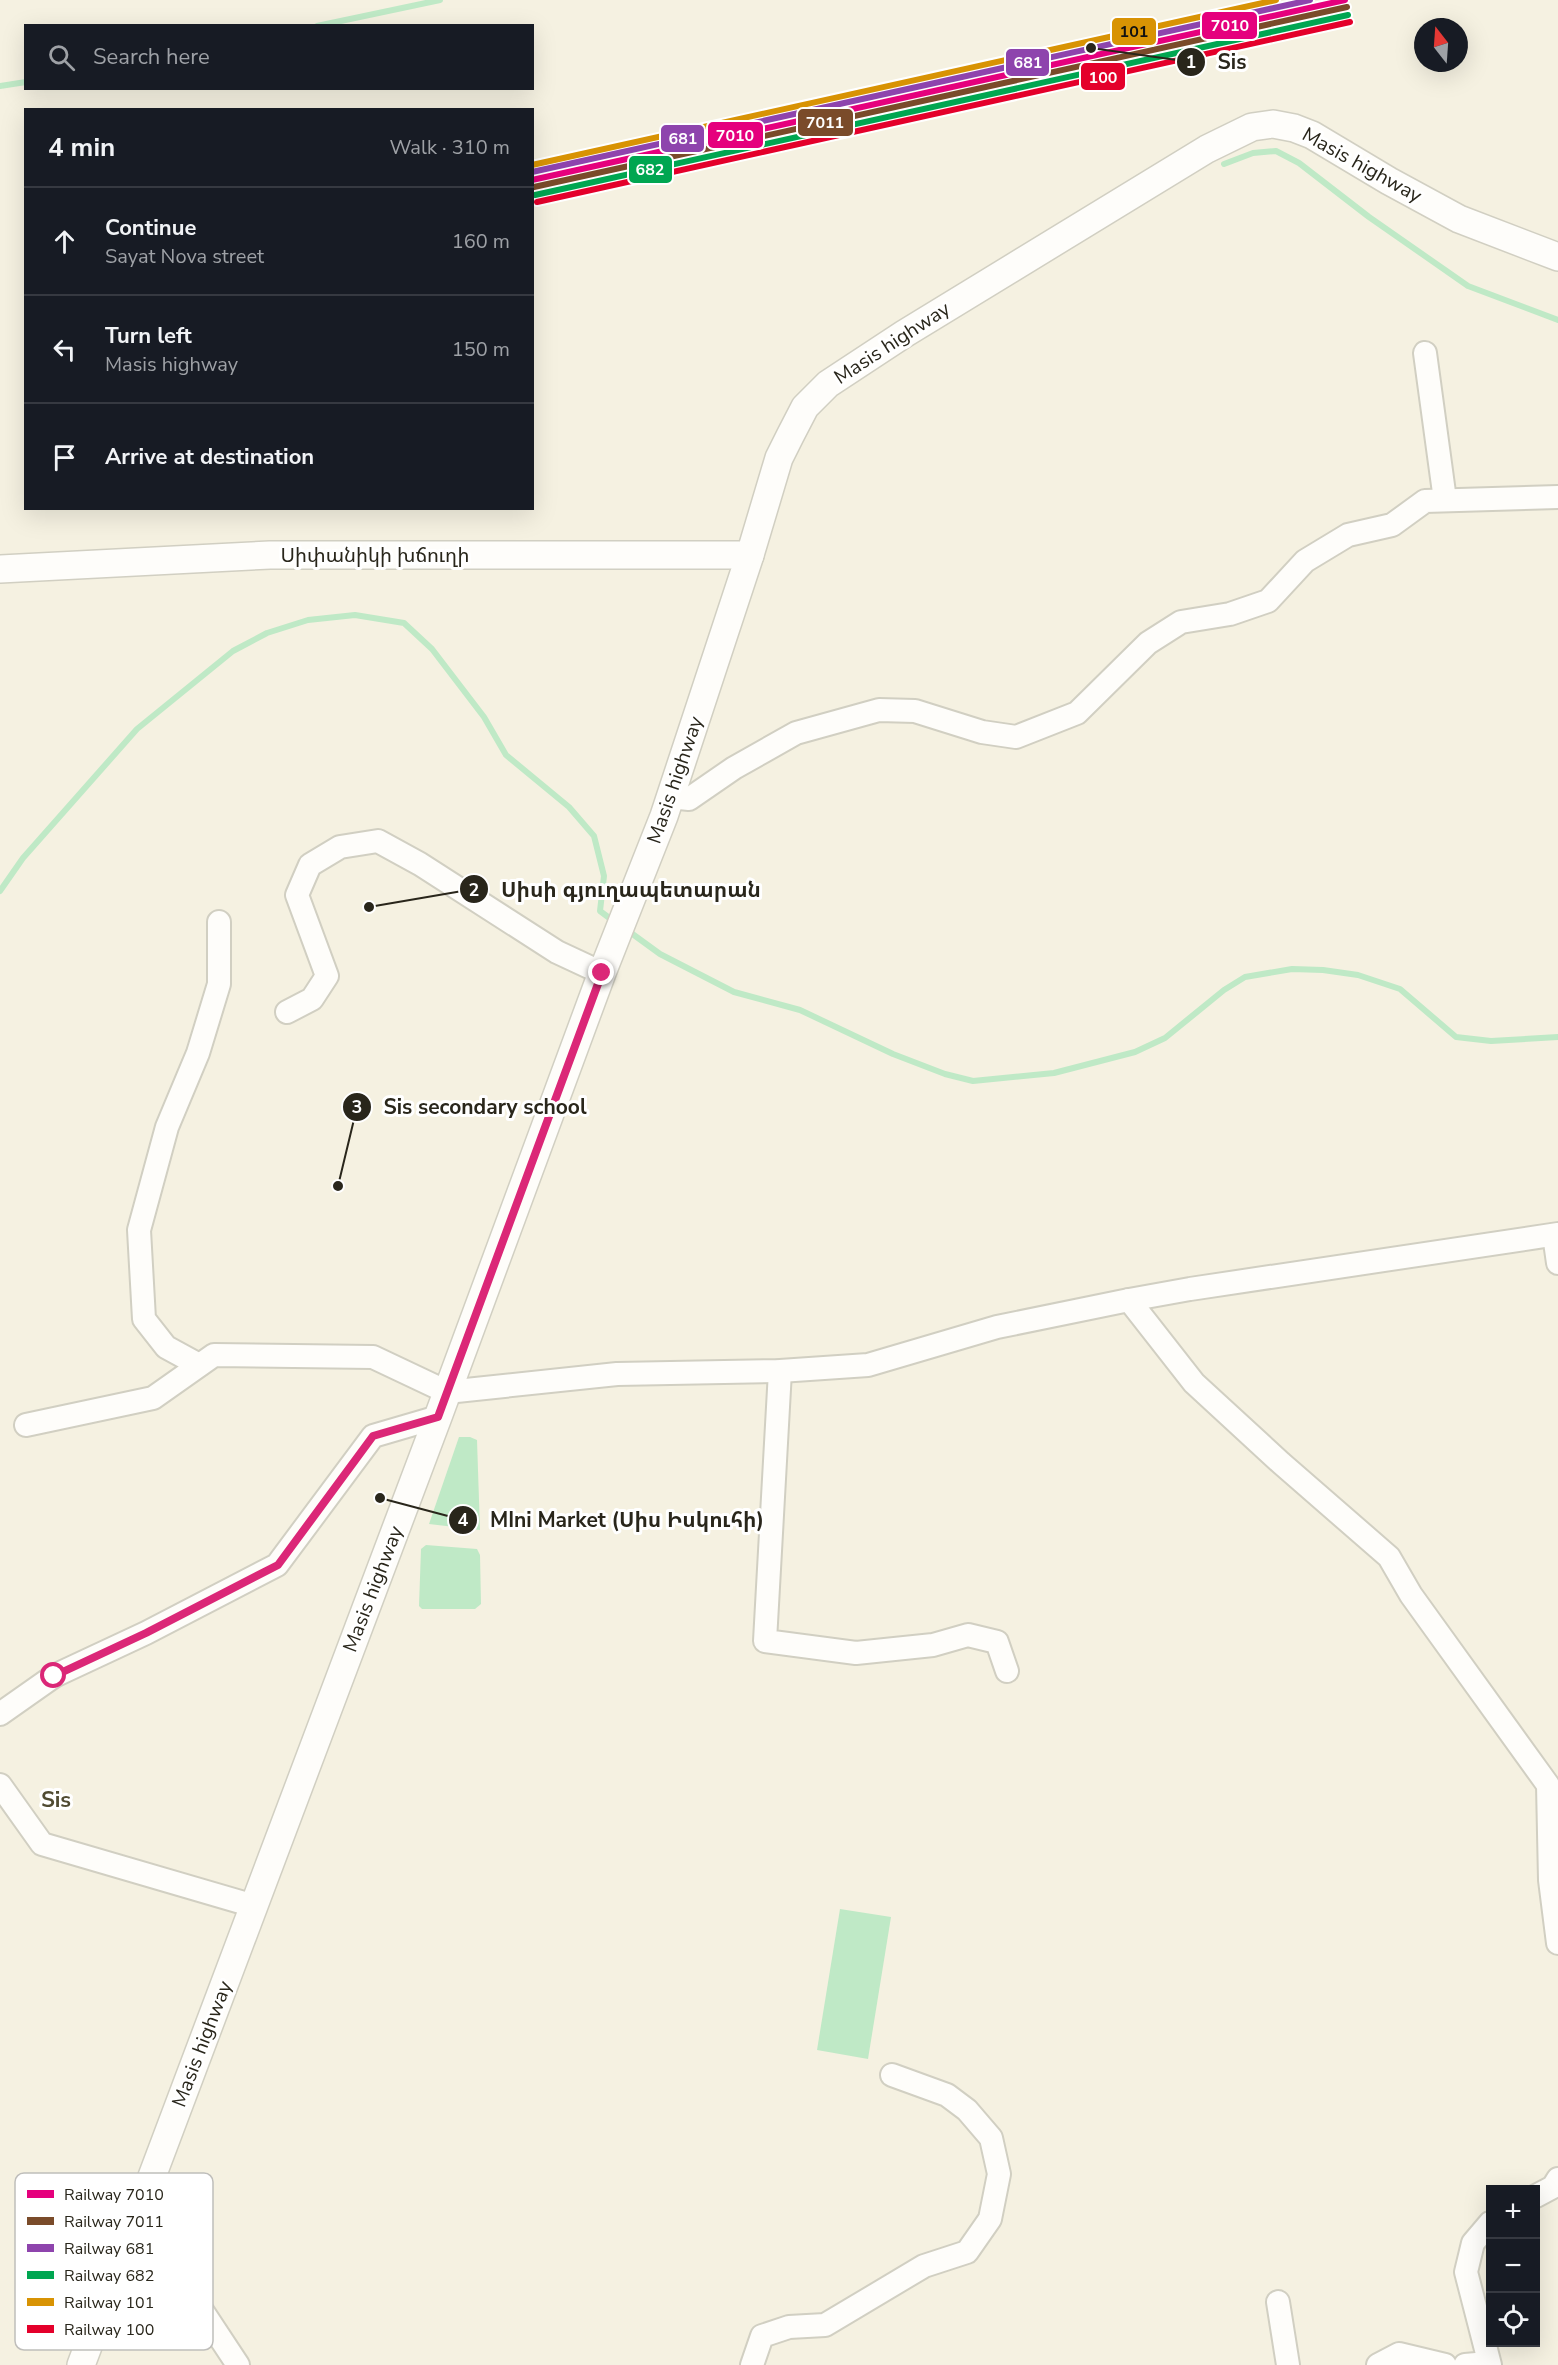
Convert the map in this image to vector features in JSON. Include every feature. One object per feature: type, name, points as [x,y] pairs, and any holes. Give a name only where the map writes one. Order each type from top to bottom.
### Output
[{"type":"main road","name":"Masis highway","points":[[152,2173],[255,1906],[602,973],[667,806],[750,555],[779,458],[805,407],[828,384],[904,334],[1207,149],[1252,128],[1273,124],[1294,128],[1312,135],[1389,182],[1459,219],[1558,257]]},
{"type":"main road","name":"Սիփանիկի խճուղի","points":[[0,569],[270,555],[750,555]]},
{"type":"main road","name":"Masis highway","points":[[81,2365],[86,2350]]},
{"type":"street","points":[[1425,353],[1445,500]]},
{"type":"street","points":[[667,806],[689,799],[734,768],[796,733],[879,710],[915,711],[982,732],[1016,737],[1051,725],[1077,713],[1148,643],[1181,622],[1230,614],[1268,601],[1305,561],[1348,535],[1392,525],[1425,501],[1558,497]]},
{"type":"street","points":[[287,1012],[312,999],[327,976],[297,895],[310,865],[339,847],[378,841],[420,864],[557,951],[602,973]]},
{"type":"street","points":[[199,1365],[166,1347],[144,1319],[139,1230],[167,1127],[198,1053],[219,984],[219,922]]},
{"type":"street","points":[[26,1425],[153,1398],[213,1355],[373,1357],[447,1392],[616,1374],[780,1371],[868,1365],[997,1327],[1202,1287],[1556,1235],[1558,1263]]},
{"type":"street","points":[[1129,1300],[1194,1383],[1389,1557],[1411,1595],[1553,1785],[1550,1880],[1558,1942]]},
{"type":"street","points":[[780,1371],[765,1641],[856,1653],[933,1645],[968,1635],[997,1642],[1007,1671]]},
{"type":"street","points":[[0,1714],[54,1676],[146,1633],[278,1565],[373,1436],[438,1417]]},
{"type":"street","points":[[0,1785],[42,1844],[255,1906]]},
{"type":"street","points":[[753,2365],[762,2336],[789,2327],[825,2325],[924,2266],[967,2252],[990,2219],[999,2174],[991,2138],[968,2110],[947,2095],[891,2075]]},
{"type":"street","points":[[1540,2194],[1553,2187],[1558,2180]]},
{"type":"street","points":[[1465,2365],[1489,2364],[1466,2272],[1473,2243],[1486,2229]]},
{"type":"street","points":[[1278,2302],[1288,2365]]},
{"type":"street","points":[[213,2327],[238,2365]]},
{"type":"street","points":[[1378,2365],[1399,2354],[1445,2365]]},
{"type":"shaded area","points":[[459,1437],[470,1437],[477,1440],[480,1530],[429,1524]]},
{"type":"shaded area","points":[[426,1545],[477,1549],[480,1555],[481,1604],[475,1609],[422,1609],[419,1606],[421,1549]]},
{"type":"shaded area","points":[[840,1909],[891,1917],[868,2059],[817,2050]]},
{"type":"waterway","points":[[326,24],[440,0]]},
{"type":"waterway","points":[[0,86],[24,82]]},
{"type":"waterway","points":[[1224,164],[1253,153],[1276,151],[1299,163],[1369,217],[1468,286],[1558,320]]},
{"type":"waterway","points":[[0,891],[23,858],[137,729],[233,651],[267,633],[308,620],[355,615],[404,623],[432,649],[484,717],[506,755],[569,807],[594,836],[604,876],[600,911],[616,923]]},
{"type":"waterway","points":[[627,930],[660,954],[734,992],[800,1010],[893,1054],[945,1074],[973,1081],[1054,1073],[1135,1052],[1165,1038],[1224,990],[1245,977],[1292,969],[1323,970],[1358,975],[1400,989],[1456,1037],[1491,1041],[1558,1037]]},
{"type":"rail line","name":"101","points":[[534,165],[1276,0]]},
{"type":"rail line","name":"681","points":[[534,172],[1310,0]]},
{"type":"rail line","name":"7010","points":[[534,180],[1345,0]]},
{"type":"rail line","name":"7011","points":[[534,187],[1347,7]]},
{"type":"rail line","name":"682","points":[[535,195],[1348,15]]},
{"type":"rail line","name":"100","points":[[537,202],[1350,22]]},
{"type":"place","name":"Sis","points":[[1091,48]]},
{"type":"place","name":"Սիսի գյուղապետարան","points":[[369,907]]},
{"type":"place","name":"Sis secondary school","points":[[338,1186]]},
{"type":"place","name":"MIni Market (Սիս Իսկուհի)","points":[[380,1498]]},
{"type":"district","name":"Sis","points":[[56,1800]]},
{"type":"route","points":[[54,1676],[146,1633],[278,1565],[373,1436],[438,1417],[602,973]]}]
